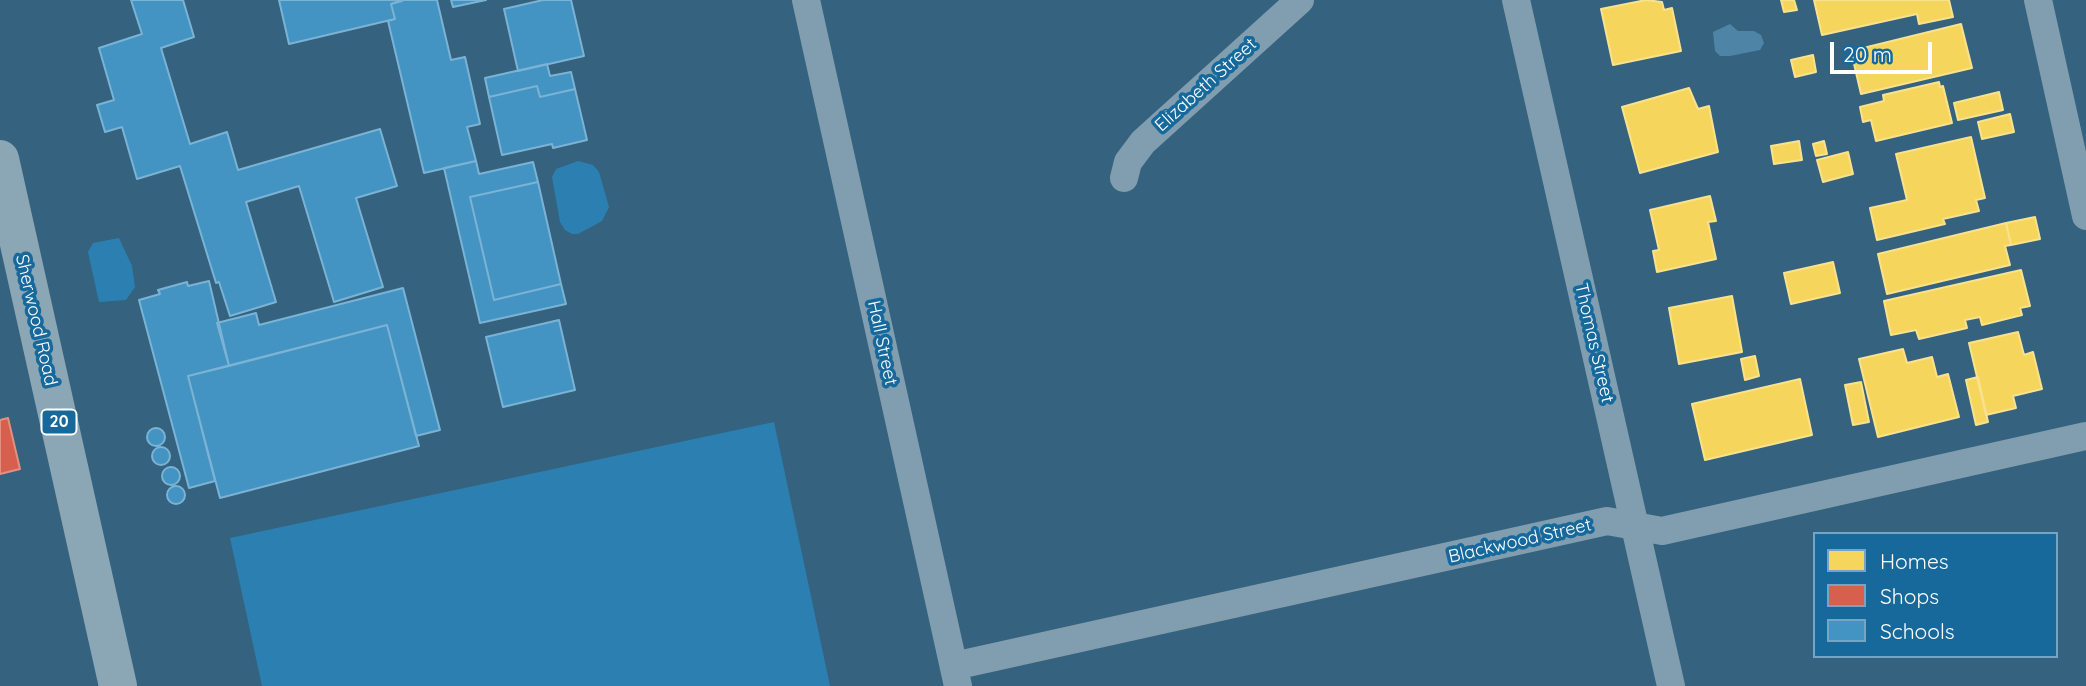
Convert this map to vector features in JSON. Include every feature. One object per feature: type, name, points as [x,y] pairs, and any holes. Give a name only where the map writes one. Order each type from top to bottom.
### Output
[{"type":"main road","name":"Sherwood Road","points":[[0,159],[118,686]]},
{"type":"street","name":"Hall Street","points":[[806,0],[956,676]]},
{"type":"street","name":"Elizabeth Street","points":[[1124,178],[1128,162],[1143,142],[1300,0]]},
{"type":"street","name":"Thomas Street","points":[[1516,0],[1671,686]]},
{"type":"street","points":[[2038,0],[2086,216]]},
{"type":"street","name":"Blackwood Street","points":[[956,676],[1608,521],[1662,531],[2086,436]]},
{"type":"shaded area","points":[[1730,24],[1738,31],[1754,31],[1761,35],[1764,43],[1760,50],[1720,56],[1715,51],[1713,32]]},
{"type":"shaded area","points":[[578,161],[593,165],[599,172],[609,207],[602,221],[578,234],[572,234],[565,230],[560,222],[552,177],[556,169]]},
{"type":"shaded area","points":[[119,238],[132,266],[135,287],[126,300],[99,302],[88,252],[93,243]]},
{"type":"shaded area","points":[[774,422],[830,686],[262,686],[230,538]]},
{"type":"building: Homes","points":[[1646,0],[1662,2],[1664,10],[1672,8],[1681,51],[1613,65],[1601,9]]},
{"type":"building: Homes","points":[[1781,0],[1794,0],[1797,10],[1784,12]]},
{"type":"building: Homes","points":[[1814,0],[1949,0],[1953,17],[1919,24],[1917,14],[1822,35]]},
{"type":"building: Homes","points":[[1961,24],[1972,68],[1861,94],[1851,51]]},
{"type":"building: Homes","points":[[1813,55],[1816,72],[1795,77],[1791,60]]},
{"type":"building: Homes","points":[[1939,82],[1940,87],[1943,86],[1952,123],[1876,141],[1871,120],[1863,122],[1860,107],[1884,101],[1883,95]]},
{"type":"building: Homes","points":[[1689,88],[1698,109],[1709,106],[1718,152],[1640,173],[1622,107]]},
{"type":"building: Homes","points":[[1999,92],[2003,110],[1958,120],[1954,103]]},
{"type":"building: Homes","points":[[2010,114],[2014,132],[1982,139],[1978,122]]},
{"type":"building: Homes","points":[[1971,137],[1985,198],[1976,200],[1979,211],[1943,219],[1945,224],[1877,240],[1870,208],[1907,200],[1896,154]]},
{"type":"building: Homes","points":[[1799,141],[1802,160],[1774,164],[1771,146]]},
{"type":"building: Homes","points":[[1824,141],[1827,154],[1816,156],[1813,144]]},
{"type":"building: Homes","points":[[1848,152],[1853,174],[1823,182],[1817,160]]},
{"type":"building: Homes","points":[[1710,196],[1716,221],[1708,222],[1716,259],[1657,272],[1653,251],[1659,250],[1650,210]]},
{"type":"building: Homes","points":[[2035,217],[2040,239],[2011,245],[2006,223]]},
{"type":"building: Homes","points":[[2006,223],[2011,245],[2005,246],[2010,265],[1887,294],[1878,254]]},
{"type":"building: Homes","points":[[1833,262],[1840,293],[1791,304],[1784,273]]},
{"type":"building: Homes","points":[[2021,270],[2030,306],[2020,308],[2022,315],[1982,325],[1980,317],[1965,320],[1967,328],[1919,339],[1916,330],[1891,335],[1884,301]]},
{"type":"building: Homes","points":[[1732,296],[1742,352],[1679,364],[1669,308]]},
{"type":"building: Homes","points":[[2018,332],[2024,355],[2033,352],[2042,389],[2013,396],[2016,408],[1986,415],[1969,343]]},
{"type":"building: Homes","points":[[1903,349],[1907,363],[1932,357],[1937,377],[1948,374],[1959,417],[1878,437],[1859,359]]},
{"type":"building: Homes","points":[[1755,356],[1759,376],[1745,380],[1741,359]]},
{"type":"building: Homes","points":[[1978,377],[1988,422],[1976,425],[1966,380]]},
{"type":"building: Homes","points":[[1800,379],[1812,435],[1705,460],[1692,404]]},
{"type":"building: Homes","points":[[1861,382],[1869,422],[1853,425],[1845,385]]},
{"type":"building: Shops","points":[[8,418],[20,469],[0,474],[0,420]]},
{"type":"building: Schools","points":[[131,0],[183,0],[194,37],[161,48],[190,144],[227,132],[238,170],[380,129],[397,186],[356,198],[383,287],[334,302],[299,186],[246,202],[276,302],[230,316],[219,282],[216,283],[180,166],[137,179],[122,127],[105,132],[97,105],[114,100],[99,48],[142,34]]},
{"type":"building: Schools","points":[[279,0],[402,1],[391,4],[395,19],[289,44]]},
{"type":"building: Schools","points":[[402,0],[437,0],[451,60],[465,57],[480,124],[467,127],[476,161],[424,173],[388,21],[395,19],[391,4]]},
{"type":"building: Schools","points":[[451,0],[486,0],[453,7]]},
{"type":"building: Schools","points":[[543,0],[571,0],[584,56],[518,71],[504,9]]},
{"type":"building: Schools","points":[[547,64],[550,76],[571,72],[575,89],[540,97],[537,86],[489,97],[485,78]]},
{"type":"building: Schools","points":[[537,86],[540,97],[575,89],[587,140],[553,148],[552,144],[502,155],[489,97]]},
{"type":"building: Schools","points":[[476,161],[479,174],[533,162],[538,182],[470,197],[494,300],[561,284],[566,304],[480,323],[444,168]]},
{"type":"building: Schools","points":[[538,182],[561,284],[494,300],[470,197]]},
{"type":"building: Schools","points":[[209,281],[229,366],[188,376],[215,481],[189,488],[139,300],[160,294],[158,290],[187,282],[188,286]]},
{"type":"building: Schools","points":[[403,288],[440,430],[416,436],[387,325],[229,366],[217,323],[256,313],[259,325]]},
{"type":"building: Schools","points":[[559,320],[575,390],[503,407],[486,337]]},
{"type":"building: Schools","points":[[387,325],[419,446],[220,498],[188,376]]},
{"type":"building: Schools","points":[[152,428],[160,428],[165,437],[163,444],[152,446],[147,441],[147,433]]},
{"type":"building: Schools","points":[[157,447],[165,447],[170,456],[168,463],[157,465],[152,460],[152,452]]},
{"type":"building: Schools","points":[[167,467],[175,467],[180,476],[178,483],[167,485],[162,480],[162,472]]},
{"type":"building: Schools","points":[[172,486],[180,486],[185,495],[183,502],[172,504],[167,499],[167,491]]}]
